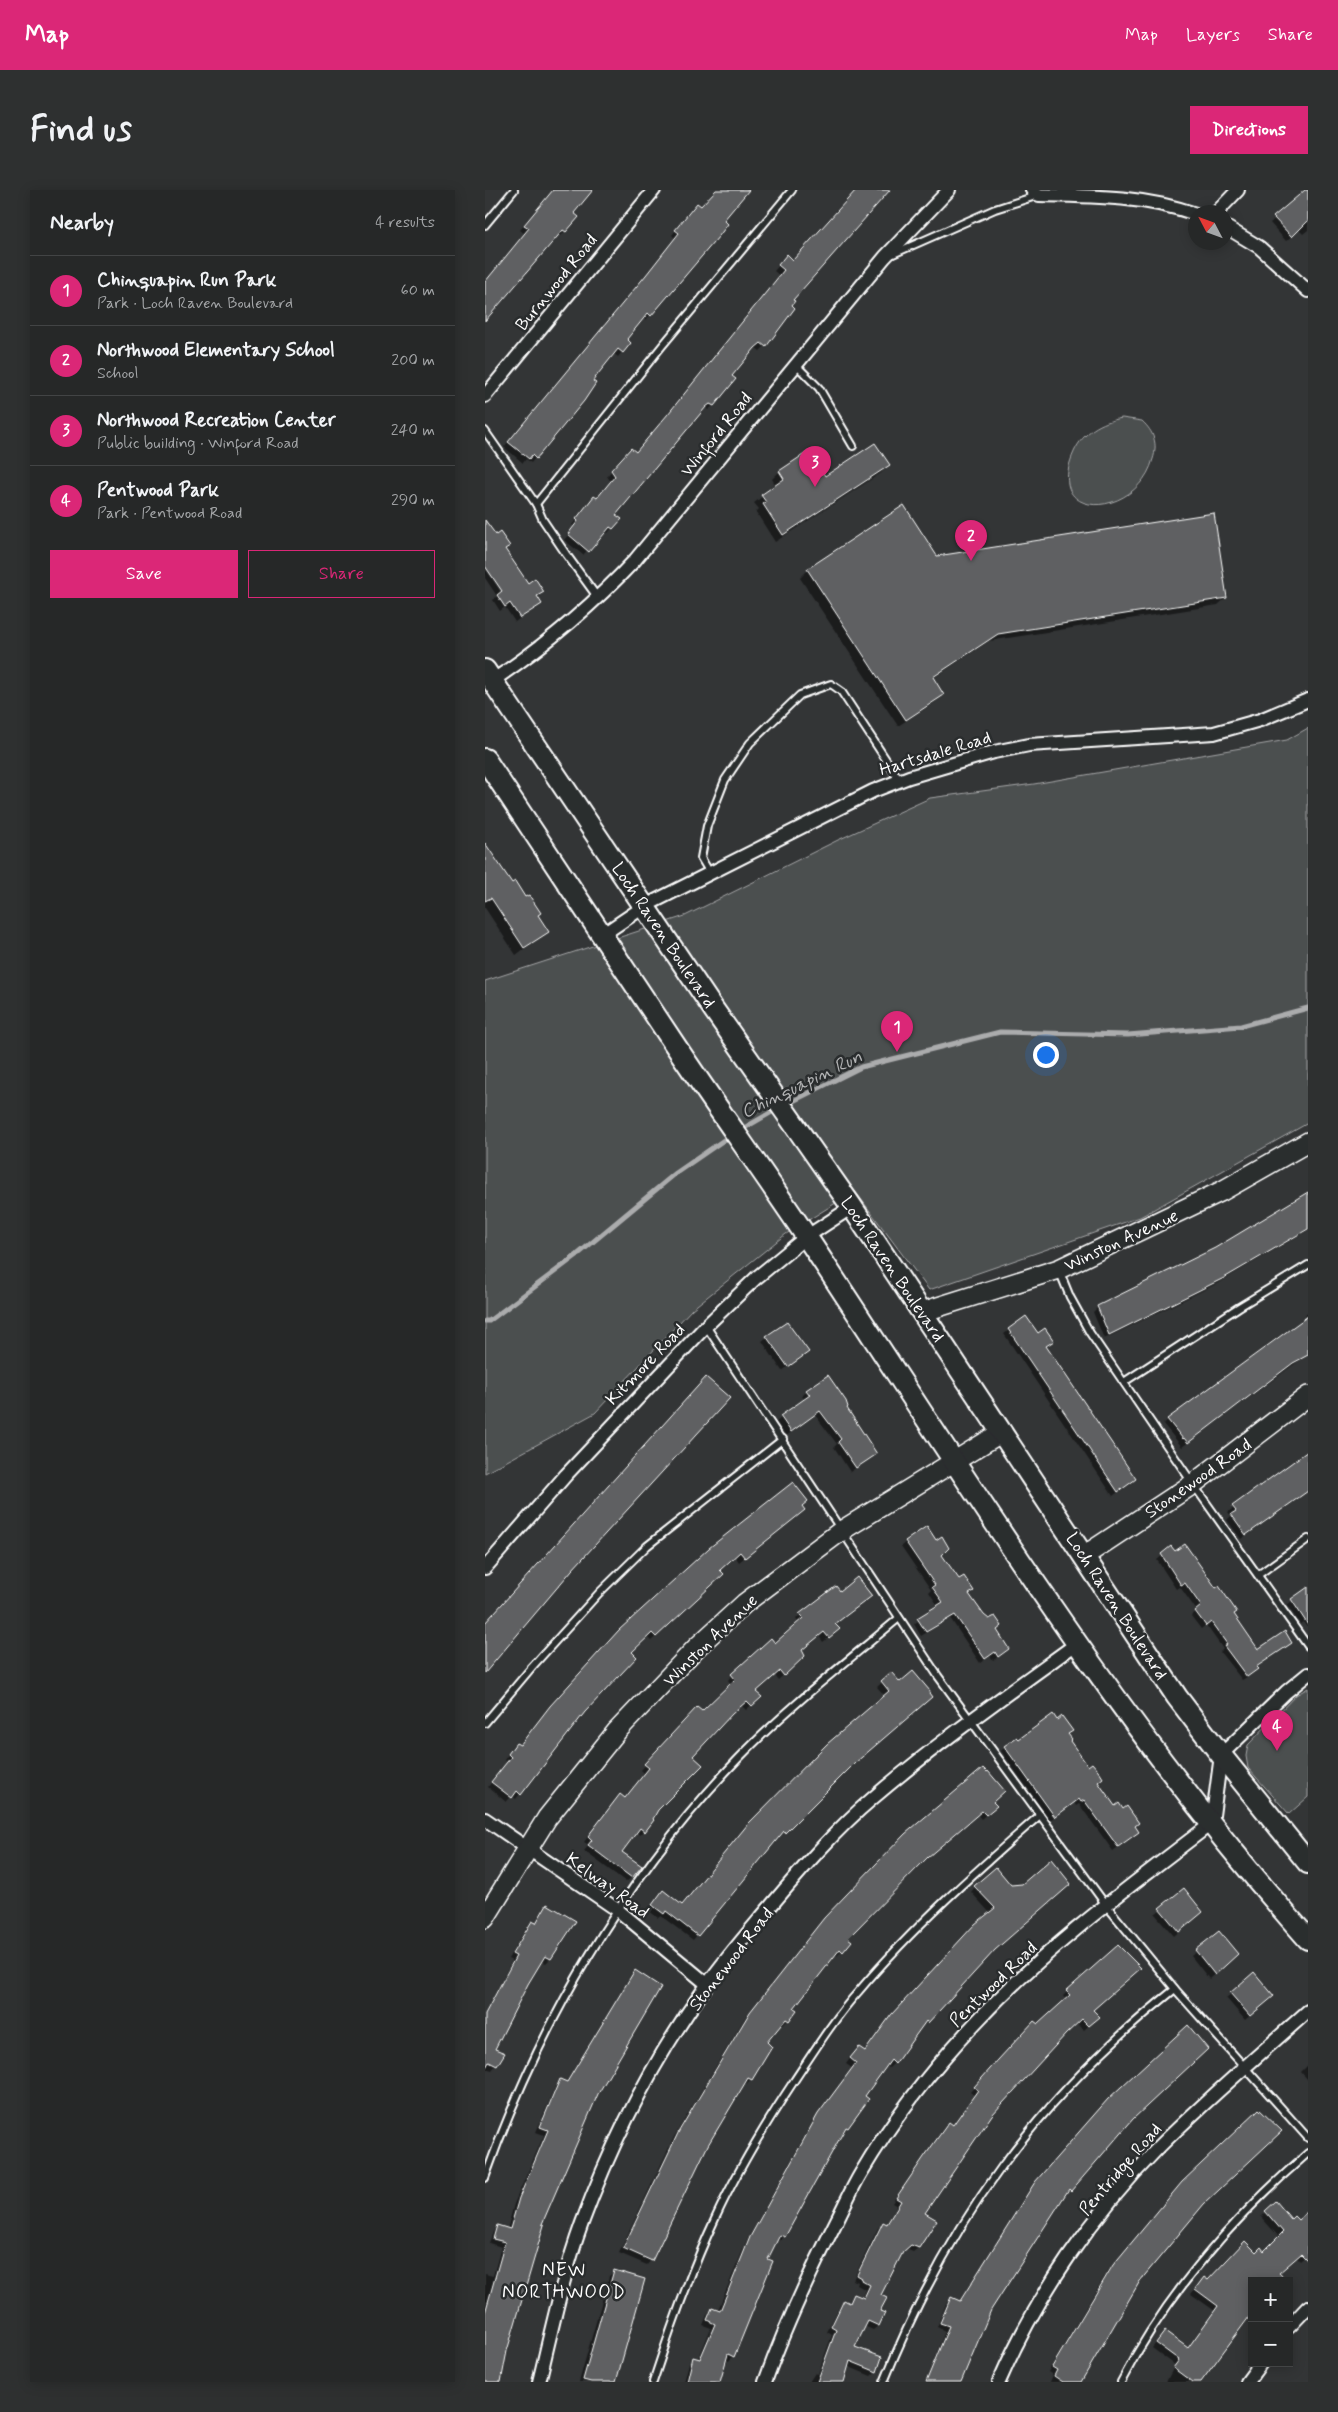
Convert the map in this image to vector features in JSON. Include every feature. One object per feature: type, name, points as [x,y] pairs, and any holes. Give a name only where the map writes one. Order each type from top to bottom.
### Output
[{"type":"main road","name":"Loch Raven Boulevard","points":[[489,675],[714,1010],[828,1172],[923,1312],[1177,1697],[1308,1863]]},
{"type":"main road","points":[[485,759],[806,1237],[952,1462],[1076,1644],[1141,1734],[1308,1939]]},
{"type":"street","name":"Burnwood Road","points":[[485,396],[654,190]]},
{"type":"street","name":"Winford Road","points":[[489,675],[552,638],[599,599],[668,522],[885,257],[949,190]]},
{"type":"street","points":[[1224,205],[1238,190]]},
{"type":"street","points":[[1035,192],[1097,193],[1142,200],[1188,212]]},
{"type":"street","points":[[1233,232],[1259,247],[1308,291]]},
{"type":"street","name":"Hartsdale Road","points":[[602,934],[645,906],[873,791],[899,781],[957,762],[1029,745],[1214,733],[1260,720],[1308,700]]},
{"type":"street","name":"Winston Avenue","points":[[923,1312],[1059,1269],[1222,1191],[1308,1142]]},
{"type":"street","name":"Kitmore Road","points":[[485,1568],[578,1461],[706,1326],[756,1278],[806,1237],[852,1207]]},
{"type":"street","name":"Stonewood Road","points":[[1084,1556],[1193,1484],[1308,1396]]},
{"type":"street","name":"Winston Avenue","points":[[485,1918],[547,1818],[617,1731],[697,1647],[745,1603],[841,1531],[1002,1432]]},
{"type":"street","name":"Stonewood Road","points":[[539,2382],[556,2305],[582,2223],[598,2183],[638,2097],[707,1984],[787,1887],[836,1834],[871,1800],[971,1722],[1076,1644]]},
{"type":"street","points":[[1212,1823],[1221,1755],[1286,1692],[1308,1674]]},
{"type":"street","name":"Kelway Road","points":[[485,1819],[619,1911],[707,1984]]},
{"type":"street","name":"Pentwood Road","points":[[765,2382],[793,2310],[861,2174],[907,2105],[945,2057],[981,2016],[1021,1978],[1106,1905],[1212,1823]]},
{"type":"street","name":"Pentridge Road","points":[[999,2382],[1038,2306],[1086,2234],[1158,2148],[1308,2011]]},
{"type":"street","points":[[1293,2323],[1308,2307]]},
{"type":"street","points":[[1247,2382],[1258,2367]]},
{"type":"lane","points":[[485,225],[514,190]]},
{"type":"lane","points":[[536,504],[662,346],[792,190]]},
{"type":"lane","points":[[885,257],[1035,192]]},
{"type":"lane","points":[[796,365],[819,388],[853,446]]},
{"type":"lane","points":[[485,431],[536,504],[543,520],[566,554],[599,599]]},
{"type":"lane","points":[[710,873],[701,858],[707,826],[725,780],[750,743],[800,695],[831,684],[841,691],[899,781]]},
{"type":"lane","points":[[1124,1382],[1239,1307],[1308,1265]]},
{"type":"lane","points":[[1059,1269],[1070,1297],[1082,1319],[1193,1484],[1308,1646]]},
{"type":"lane","points":[[706,1326],[783,1439],[937,1676],[1106,1905],[1175,1989],[1308,2138]]},
{"type":"lane","points":[[485,1723],[532,1667],[647,1546],[783,1439]]},
{"type":"lane","points":[[1258,1575],[1308,1539]]},
{"type":"lane","points":[[485,2178],[534,2058],[563,2000],[653,1859],[737,1760],[792,1706],[899,1618]]},
{"type":"lane","points":[[653,2382],[692,2273],[715,2219],[777,2107],[811,2055],[857,1993],[906,1938],[973,1873],[1040,1815]]},
{"type":"lane","points":[[884,2382],[913,2312],[938,2264],[963,2222],[1027,2132],[1068,2085],[1105,2048],[1175,1989]]},
{"type":"lane","points":[[1121,2382],[1141,2345],[1205,2256],[1245,2211],[1308,2153]]},
{"type":"shaded area","points":[[1122,418],[1142,421],[1154,438],[1153,459],[1144,479],[1129,493],[1113,502],[1095,505],[1081,501],[1071,491],[1068,475],[1074,452],[1082,439],[1093,429],[1107,422]]},
{"type":"shaded area","points":[[1308,728],[1308,1123],[1140,1217],[929,1290],[855,1191],[786,1234],[692,1309],[595,1413],[485,1473],[485,981],[685,916],[838,840],[930,798],[1034,784],[1287,740]]},
{"type":"shaded area","points":[[1308,1688],[1308,1797],[1289,1814],[1248,1768],[1246,1756],[1248,1745],[1296,1695]]},
{"type":"building","points":[[553,190],[593,190],[574,213],[579,217],[566,232],[563,230],[485,321],[485,282],[529,228],[524,225]]},
{"type":"building","points":[[716,190],[749,190],[724,220],[728,224],[719,236],[651,316],[648,313],[627,339],[631,343],[623,353],[618,349],[593,381],[596,383],[584,401],[536,459],[532,455],[529,459],[508,442],[646,275],[679,233],[675,230],[697,203],[701,206]]},
{"type":"building","points":[[856,190],[890,190],[793,300],[795,301],[792,305],[795,308],[766,347],[761,343],[755,348],[732,376],[736,379],[714,406],[710,404],[706,407],[616,515],[622,519],[613,529],[610,527],[589,552],[568,534],[578,521],[576,519],[594,496],[597,498],[615,476],[611,470],[631,448],[636,452],[668,414],[784,270],[778,265],[787,254],[793,260]]},
{"type":"building","points":[[1305,190],[1308,190],[1308,221],[1292,237],[1273,217]]},
{"type":"building","points":[[875,443],[890,465],[783,535],[763,504],[766,502],[761,495],[784,479],[779,471],[809,451],[825,476]]},
{"type":"building","points":[[904,505],[937,556],[1214,513],[1227,598],[998,634],[933,677],[944,695],[906,720],[807,569]]},
{"type":"building","points":[[485,520],[496,535],[500,532],[510,546],[505,549],[528,583],[535,578],[544,592],[537,596],[542,604],[520,618],[510,603],[505,607],[497,595],[502,591],[485,566]]},
{"type":"building","points":[[485,843],[512,883],[515,881],[525,897],[529,895],[541,913],[538,915],[549,932],[524,948],[491,898],[485,901]]},
{"type":"building","points":[[1308,1192],[1308,1229],[1224,1278],[1109,1335],[1097,1306],[1215,1248]]},
{"type":"building","points":[[1026,1316],[1038,1333],[1045,1328],[1054,1341],[1046,1346],[1136,1479],[1118,1492],[1008,1329]]},
{"type":"building","points":[[1308,1316],[1308,1355],[1293,1363],[1188,1443],[1183,1439],[1167,1419]]},
{"type":"building","points":[[787,1322],[809,1352],[788,1367],[766,1336]]},
{"type":"building","points":[[828,1375],[846,1401],[847,1408],[877,1454],[856,1468],[838,1442],[841,1439],[820,1411],[791,1432],[780,1416],[810,1395],[806,1390]]},
{"type":"building","points":[[706,1377],[730,1398],[572,1570],[485,1673],[485,1623]]},
{"type":"building","points":[[1308,1451],[1308,1491],[1246,1535],[1231,1514],[1236,1511],[1232,1506]]},
{"type":"building","points":[[793,1482],[808,1501],[802,1506],[805,1510],[745,1558],[740,1552],[720,1570],[724,1574],[656,1637],[652,1633],[632,1652],[637,1657],[585,1712],[521,1795],[517,1791],[512,1798],[491,1782],[511,1757],[508,1754],[516,1743],[520,1745],[550,1706],[619,1630],[709,1548]]},
{"type":"building","points":[[927,1526],[936,1540],[942,1536],[949,1548],[942,1555],[959,1579],[964,1576],[974,1591],[969,1594],[984,1615],[989,1619],[995,1616],[1002,1626],[997,1630],[1009,1649],[998,1657],[995,1652],[985,1659],[955,1615],[926,1632],[917,1618],[943,1602],[932,1587],[935,1585],[905,1541]]},
{"type":"building","points":[[1185,1544],[1216,1588],[1219,1586],[1237,1612],[1234,1614],[1258,1649],[1285,1631],[1292,1643],[1256,1667],[1258,1669],[1247,1677],[1224,1646],[1227,1644],[1211,1622],[1206,1626],[1195,1611],[1201,1606],[1185,1583],[1181,1585],[1161,1554],[1171,1546],[1175,1551]]},
{"type":"building","points":[[857,1577],[872,1596],[835,1624],[840,1629],[829,1638],[824,1632],[802,1650],[805,1656],[784,1676],[780,1671],[756,1692],[762,1697],[752,1706],[747,1701],[732,1714],[693,1756],[703,1765],[658,1810],[654,1820],[645,1832],[640,1828],[622,1852],[642,1866],[632,1878],[588,1845],[592,1840],[588,1836],[620,1794],[625,1798],[649,1768],[644,1764],[697,1707],[702,1711],[735,1679],[731,1674],[771,1638],[775,1643],[803,1618],[799,1614],[836,1586],[840,1591]]},
{"type":"building","points":[[1308,1587],[1308,1625],[1291,1599]]},
{"type":"building","points":[[913,1671],[930,1691],[929,1693],[932,1697],[855,1763],[785,1833],[784,1831],[698,1936],[666,1911],[664,1914],[652,1905],[663,1890],[682,1905],[748,1824],[827,1744],[889,1691],[881,1681],[891,1672],[900,1682]]},
{"type":"building","points":[[1053,1714],[1057,1720],[1062,1716],[1073,1731],[1068,1734],[1072,1739],[1070,1741],[1088,1766],[1092,1763],[1098,1770],[1103,1778],[1098,1782],[1115,1806],[1119,1803],[1123,1809],[1127,1806],[1139,1823],[1135,1826],[1139,1832],[1118,1847],[1084,1800],[1081,1802],[1079,1799],[1055,1817],[1004,1746],[1017,1737],[1019,1739]]},
{"type":"building","points":[[983,1768],[988,1771],[1005,1791],[993,1802],[997,1806],[986,1815],[982,1811],[928,1857],[848,1938],[852,1941],[843,1952],[840,1949],[794,2008],[797,2010],[789,2021],[786,2019],[767,2042],[772,2047],[752,2080],[748,2078],[708,2145],[652,2261],[623,2248],[679,2131],[750,2012],[824,1918],[905,1834]]},
{"type":"building","points":[[1051,1859],[1071,1884],[995,1950],[928,2023],[926,2021],[895,2064],[891,2060],[865,2096],[869,2099],[848,2128],[846,2127],[785,2237],[780,2235],[768,2259],[773,2261],[734,2357],[728,2354],[720,2382],[687,2382],[693,2357],[700,2359],[715,2324],[707,2320],[712,2308],[720,2311],[750,2237],[818,2114],[856,2063],[850,2058],[859,2047],[865,2051],[891,2015],[975,1924],[995,1908],[974,1886],[996,1867],[1011,1885],[1022,1884]]},
{"type":"building","points":[[1184,1888],[1203,1912],[1179,1932],[1159,1908]]},
{"type":"building","points":[[547,1904],[576,1921],[551,1959],[545,1956],[528,1984],[495,2049],[505,2053],[497,2066],[489,2062],[485,2069],[485,2014],[516,1956],[512,1954],[532,1921],[536,1923]]},
{"type":"building","points":[[1219,1931],[1238,1954],[1215,1975],[1195,1950]]},
{"type":"building","points":[[1118,1945],[1141,1968],[1093,2010],[1100,2017],[1089,2026],[1082,2019],[992,2115],[925,2213],[937,2220],[919,2248],[911,2245],[903,2252],[881,2295],[887,2298],[880,2311],[885,2313],[879,2326],[868,2321],[855,2347],[882,2357],[877,2372],[850,2361],[844,2382],[817,2382],[836,2330],[831,2327],[844,2300],[850,2303],[854,2294],[864,2298],[870,2285],[861,2280],[862,2278],[857,2275],[883,2222],[887,2224],[901,2201],[896,2198],[924,2157],[949,2122],[953,2125],[978,2090],[974,2087],[998,2060],[1034,2021],[1038,2024],[1070,1995],[1066,1991]]},
{"type":"building","points":[[635,1970],[661,1987],[598,2094],[542,2224],[544,2225],[507,2351],[501,2382],[485,2382],[485,2313],[505,2242],[493,2239],[497,2225],[510,2229],[519,2198],[548,2130],[540,2127],[560,2079],[567,2082]]},
{"type":"building","points":[[1254,1972],[1274,1996],[1250,2016],[1230,1993]]},
{"type":"building","points":[[1188,2025],[1208,2049],[1133,2119],[1071,2191],[1069,2189],[991,2310],[961,2382],[926,2382],[949,2326],[940,2323],[951,2297],[960,2301],[1035,2182],[1108,2099]]},
{"type":"building","points":[[1259,2109],[1282,2131],[1204,2204],[1140,2281],[1081,2382],[1063,2382],[1054,2376],[1057,2370],[1052,2367],[1113,2265],[1182,2182]]},
{"type":"building","points":[[1276,2201],[1291,2219],[1294,2216],[1298,2220],[1308,2211],[1308,2261],[1301,2254],[1279,2273],[1284,2277],[1248,2277],[1248,2318],[1201,2382],[1192,2382],[1173,2368],[1179,2360],[1156,2343],[1165,2331],[1188,2348],[1218,2306],[1195,2289],[1204,2277],[1208,2280],[1245,2241],[1256,2252],[1261,2247],[1264,2251],[1283,2232],[1265,2211]]},
{"type":"building","points":[[614,2270],[645,2279],[616,2382],[591,2382],[583,2380]]},
{"type":"waterway","name":"Chinquapin Run","points":[[787,1104],[861,1067],[1000,1032],[1128,1035],[1241,1026],[1308,1008]]},
{"type":"waterway","name":"Chinquapin Run","points":[[739,1131],[777,1109]]},
{"type":"waterway","name":"Chinquapin Run","points":[[485,1321],[489,1321],[577,1255],[676,1173],[731,1135]]},
{"type":"place","name":"Northwood Recreation Center","points":[[815,487]]},
{"type":"place","name":"Northwood Elementary School","points":[[971,561]]},
{"type":"place","name":"Chinquapin Run Park","points":[[897,1052]]},
{"type":"place","name":"Pentwood Park","points":[[1277,1751]]},
{"type":"district","name":"NEW NORTHWOOD","points":[[564,2280]]}]
